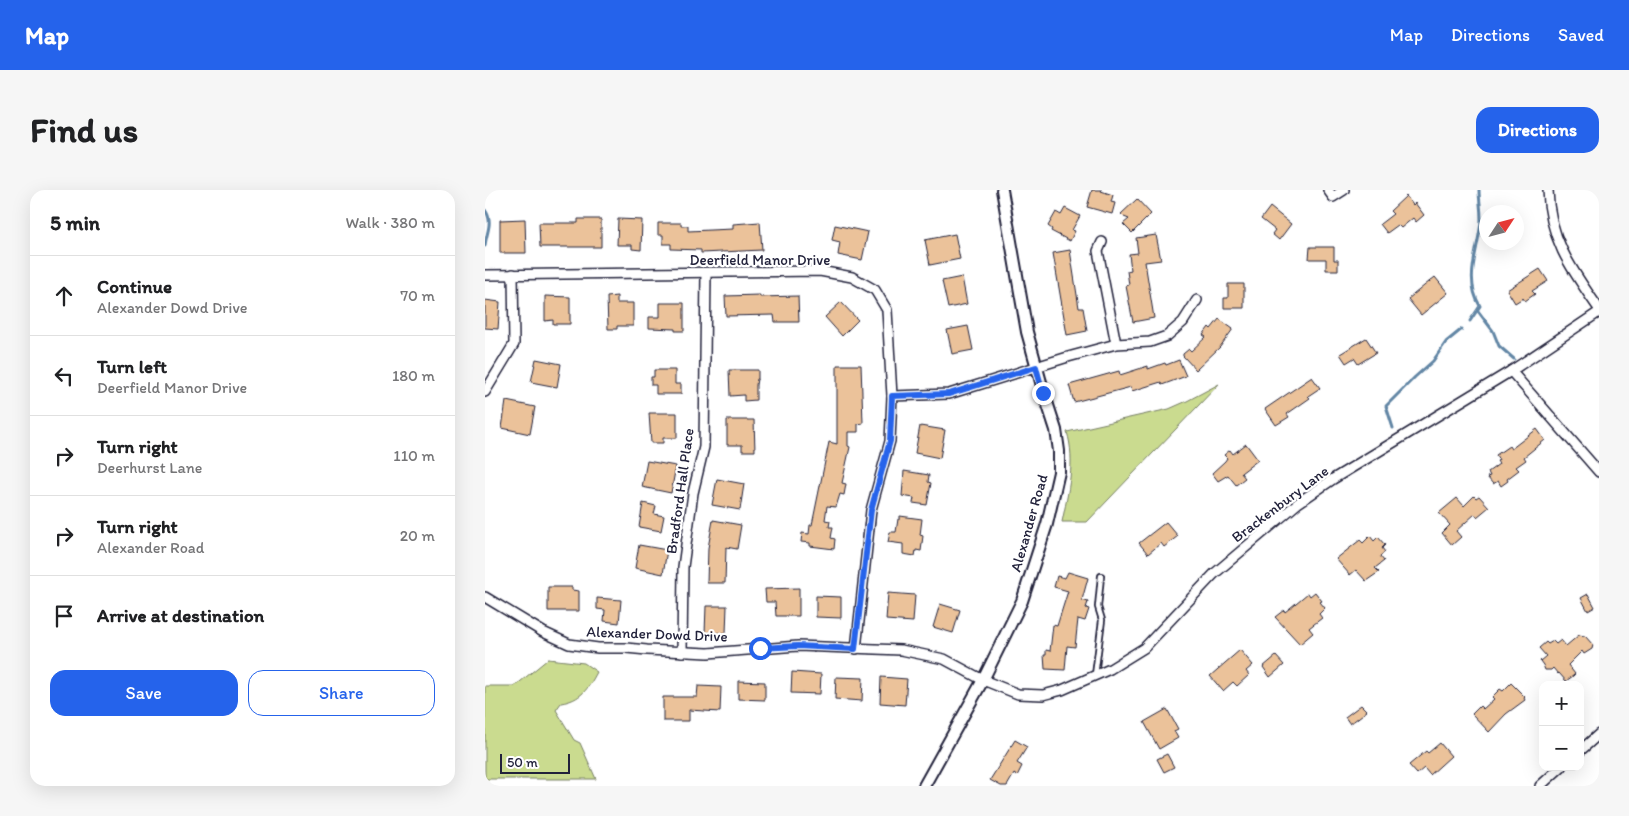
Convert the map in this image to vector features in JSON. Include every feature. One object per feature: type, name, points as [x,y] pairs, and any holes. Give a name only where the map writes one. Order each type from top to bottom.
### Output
[{"type":"street","name":"Alexander Road","points":[[924,786],[983,680],[1022,600],[1047,524],[1059,472],[1056,430],[1027,332],[1001,190]]},
{"type":"street","points":[[1328,190],[1333,197],[1344,190]]},
{"type":"street","points":[[1548,190],[1553,226],[1559,244],[1569,264],[1599,311]]},
{"type":"street","points":[[1102,242],[1098,251],[1116,344]]},
{"type":"street","name":"Deerfield Manor Drive","points":[[485,274],[820,271],[852,277],[875,290],[887,310],[892,396],[890,441],[871,510],[855,649]]},
{"type":"street","name":"Bradford Hall Place","points":[[682,652],[683,567],[693,493],[704,447],[707,273]]},
{"type":"street","points":[[485,392],[514,344],[513,274]]},
{"type":"street","points":[[892,396],[949,394],[1116,344],[1150,342],[1167,336],[1183,322],[1197,300]]},
{"type":"street","name":"Brackenbury Lane","points":[[983,680],[1018,694],[1037,695],[1062,690],[1123,662],[1144,648],[1214,574],[1299,503],[1333,479],[1511,371],[1599,311]]},
{"type":"street","points":[[1511,371],[1599,472]]},
{"type":"street","name":"Alexander Dowd Drive","points":[[485,597],[543,632],[569,644],[598,648],[709,653],[798,646],[901,650],[944,659],[983,680]]},
{"type":"street","points":[[1584,747],[1599,734]]},
{"type":"street","points":[[1540,786],[1557,771]]},
{"type":"lane","points":[[1095,676],[1102,620],[1098,607],[1101,576]]},
{"type":"green space","points":[[1219,384],[1087,522],[1062,522],[1069,488],[1071,466],[1070,443],[1067,432],[1169,409]]},
{"type":"green space","points":[[548,659],[584,663],[597,672],[583,693],[568,702],[561,703],[556,710],[574,740],[580,743],[596,779],[485,779],[485,686],[515,686]]},
{"type":"building","points":[[1092,190],[1102,190],[1113,195],[1111,202],[1115,203],[1112,214],[1087,207]]},
{"type":"building","points":[[1406,196],[1413,205],[1415,203],[1424,215],[1416,222],[1413,218],[1401,228],[1398,225],[1387,233],[1380,224],[1393,214],[1390,211]]},
{"type":"building","points":[[1137,199],[1151,214],[1132,233],[1123,224],[1129,219],[1121,214]]},
{"type":"building","points":[[1270,207],[1291,224],[1279,240],[1272,234],[1275,230],[1261,219]]},
{"type":"building","points":[[1065,208],[1080,216],[1072,230],[1075,231],[1070,241],[1051,231],[1052,229],[1048,226],[1056,212],[1061,215]]},
{"type":"building","points":[[525,219],[526,253],[500,253],[500,220]]},
{"type":"building","points":[[578,219],[601,219],[601,247],[540,247],[539,223],[578,223]]},
{"type":"building","points":[[618,219],[642,220],[641,250],[632,249],[632,245],[617,245]]},
{"type":"building","points":[[760,222],[762,250],[701,253],[701,250],[671,249],[671,244],[663,244],[663,235],[658,235],[658,223],[681,223],[681,226],[688,226],[688,231],[733,229],[733,224]]},
{"type":"building","points":[[835,225],[868,232],[862,260],[838,255],[840,242],[832,240]]},
{"type":"building","points":[[955,234],[960,259],[930,265],[925,240]]},
{"type":"building","points":[[1156,235],[1161,260],[1145,262],[1154,318],[1133,322],[1126,286],[1129,285],[1127,271],[1131,270],[1129,254],[1138,253],[1136,238]]},
{"type":"building","points":[[1310,247],[1334,247],[1334,260],[1338,260],[1338,270],[1326,270],[1326,259],[1309,259]]},
{"type":"building","points":[[1070,250],[1079,308],[1083,308],[1087,331],[1067,335],[1053,253]]},
{"type":"building","points":[[1540,269],[1548,281],[1532,291],[1535,294],[1525,301],[1523,298],[1515,303],[1507,290]]},
{"type":"building","points":[[962,277],[967,304],[948,308],[942,281]]},
{"type":"building","points":[[1435,277],[1448,293],[1421,315],[1408,299]]},
{"type":"building","points":[[1228,284],[1244,284],[1244,308],[1224,308],[1224,298],[1228,298]]},
{"type":"building","points":[[760,295],[760,297],[798,296],[799,322],[775,322],[774,315],[726,316],[725,296]]},
{"type":"building","points":[[545,296],[570,297],[570,324],[553,324],[553,320],[545,321]]},
{"type":"building","points":[[617,296],[617,303],[633,303],[633,326],[617,326],[617,329],[608,329],[607,297]]},
{"type":"building","points":[[485,300],[500,302],[498,329],[485,328]]},
{"type":"building","points":[[841,302],[858,320],[842,336],[825,317]]},
{"type":"building","points":[[660,303],[684,303],[684,331],[649,328],[649,317],[660,317]]},
{"type":"building","points":[[1219,319],[1233,329],[1220,347],[1196,370],[1183,354],[1189,349],[1191,351],[1206,337],[1203,335]]},
{"type":"building","points":[[968,326],[973,350],[952,354],[947,330]]},
{"type":"building","points":[[1366,338],[1376,353],[1358,364],[1354,358],[1346,363],[1340,354]]},
{"type":"building","points":[[536,359],[561,364],[557,387],[531,382]]},
{"type":"building","points":[[1179,360],[1186,376],[1162,385],[1161,382],[1132,391],[1131,387],[1074,402],[1069,385],[1119,371],[1120,375],[1148,366],[1148,369]]},
{"type":"building","points":[[837,365],[861,365],[863,423],[858,424],[858,432],[848,432],[848,446],[850,447],[842,483],[846,484],[844,495],[840,494],[836,507],[827,506],[825,520],[830,521],[829,527],[833,527],[831,538],[835,539],[834,549],[810,546],[810,543],[801,542],[802,533],[809,534],[810,525],[812,525],[829,442],[837,444]]},
{"type":"building","points":[[654,370],[675,370],[675,384],[681,384],[681,394],[656,394],[656,385],[651,385],[651,377],[654,377]]},
{"type":"building","points":[[729,370],[758,370],[756,400],[744,401],[744,395],[730,396]]},
{"type":"building","points":[[1312,377],[1320,388],[1308,396],[1310,398],[1287,414],[1289,417],[1276,425],[1265,409]]},
{"type":"building","points":[[506,401],[535,407],[530,434],[502,428]]},
{"type":"building","points":[[649,413],[677,413],[677,438],[663,438],[663,443],[651,443]]},
{"type":"building","points":[[727,420],[754,420],[755,451],[742,451],[742,445],[727,445]]},
{"type":"building","points":[[920,426],[945,430],[940,458],[915,453]]},
{"type":"building","points":[[1537,429],[1545,440],[1524,457],[1526,460],[1516,467],[1519,470],[1507,479],[1508,481],[1501,486],[1498,481],[1493,484],[1487,477],[1490,476],[1488,472],[1499,464],[1496,455],[1509,446],[1511,449]]},
{"type":"building","points":[[1246,444],[1258,460],[1241,473],[1245,478],[1236,485],[1228,475],[1218,481],[1212,473],[1227,458],[1224,455],[1230,450],[1233,454]]},
{"type":"building","points":[[647,461],[676,466],[671,493],[642,487]]},
{"type":"building","points":[[904,471],[929,475],[928,482],[931,483],[927,505],[913,503],[914,498],[902,496]]},
{"type":"building","points":[[717,479],[744,484],[740,510],[712,505]]},
{"type":"building","points":[[1474,496],[1476,498],[1479,496],[1489,507],[1477,517],[1475,514],[1456,531],[1461,537],[1452,545],[1442,533],[1450,525],[1439,513],[1457,498],[1464,506]]},
{"type":"building","points":[[643,503],[656,506],[654,514],[664,516],[661,531],[639,527]]},
{"type":"building","points":[[900,516],[922,519],[920,535],[923,536],[921,551],[916,550],[915,556],[903,554],[903,544],[888,542],[890,532],[896,532]]},
{"type":"building","points":[[713,520],[741,525],[737,549],[726,547],[725,583],[707,583],[708,548]]},
{"type":"building","points":[[1166,522],[1178,536],[1164,547],[1161,543],[1148,554],[1139,543]]},
{"type":"building","points":[[1370,536],[1374,541],[1378,537],[1385,545],[1382,548],[1385,552],[1380,556],[1384,561],[1375,568],[1379,572],[1366,581],[1356,570],[1350,575],[1336,559],[1360,540],[1363,543]]},
{"type":"building","points":[[639,545],[667,550],[663,574],[635,568]]},
{"type":"building","points":[[1068,572],[1088,578],[1082,600],[1088,602],[1086,608],[1089,609],[1085,621],[1078,619],[1075,647],[1067,646],[1065,670],[1045,669],[1044,655],[1046,655],[1046,650],[1050,651],[1053,625],[1057,626],[1068,591],[1054,587],[1057,576],[1065,578]]},
{"type":"building","points":[[548,587],[572,587],[572,590],[579,591],[579,611],[548,611]]},
{"type":"building","points":[[799,588],[799,616],[776,616],[775,602],[766,602],[765,589]]},
{"type":"building","points":[[1315,592],[1325,608],[1319,614],[1322,618],[1309,628],[1313,633],[1300,644],[1275,617],[1284,610],[1285,612],[1308,593],[1310,596]]},
{"type":"building","points":[[888,593],[915,595],[913,622],[886,620]]},
{"type":"building","points":[[1588,594],[1595,607],[1588,611],[1581,598]]},
{"type":"building","points":[[816,596],[841,597],[841,618],[816,617]]},
{"type":"building","points":[[597,598],[621,600],[619,623],[604,621],[605,610],[597,609]]},
{"type":"building","points":[[940,604],[960,610],[953,633],[933,627]]},
{"type":"building","points":[[706,606],[727,606],[726,633],[705,633]]},
{"type":"building","points":[[1579,635],[1585,636],[1593,645],[1592,649],[1584,654],[1582,651],[1568,665],[1575,674],[1566,681],[1553,668],[1545,670],[1540,661],[1546,656],[1539,648],[1546,642],[1548,644],[1553,641],[1556,644],[1561,640],[1566,646]]},
{"type":"building","points":[[1240,650],[1253,665],[1246,671],[1249,675],[1237,686],[1233,682],[1223,691],[1210,676]]},
{"type":"building","points":[[1276,656],[1284,665],[1270,677],[1263,667]]},
{"type":"building","points":[[792,672],[821,674],[820,694],[791,693]]},
{"type":"building","points":[[836,677],[863,678],[862,701],[835,699]]},
{"type":"building","points":[[881,677],[907,679],[905,705],[880,703]]},
{"type":"building","points":[[738,681],[765,682],[765,700],[738,699]]},
{"type":"building","points":[[1511,683],[1525,697],[1525,700],[1506,714],[1489,732],[1472,714],[1480,706],[1483,709],[1494,699],[1492,697],[1500,689],[1503,691]]},
{"type":"building","points":[[698,686],[721,687],[720,712],[689,710],[689,721],[663,721],[663,697],[697,697]]},
{"type":"building","points":[[1361,705],[1367,711],[1350,724],[1345,717]]},
{"type":"building","points":[[1167,709],[1178,729],[1174,731],[1178,738],[1159,749],[1144,722]]},
{"type":"building","points":[[1015,740],[1027,747],[1017,763],[1022,766],[1017,776],[1014,774],[1007,786],[1001,786],[990,780]]},
{"type":"building","points":[[1440,743],[1451,756],[1430,775],[1424,768],[1417,774],[1409,765],[1426,751],[1428,753]]},
{"type":"building","points":[[1167,754],[1174,767],[1164,772],[1157,759]]},
{"type":"waterway","points":[[1470,321],[1480,306],[1473,287],[1472,278],[1481,224],[1479,190]]},
{"type":"waterway","points":[[485,210],[489,219],[485,246]]},
{"type":"waterway","points":[[1478,311],[1493,331],[1499,346],[1514,359]]},
{"type":"waterway","points":[[1393,428],[1386,406],[1433,361],[1446,342],[1462,329]]},
{"type":"route","points":[[760,648],[798,646],[855,649],[871,510],[890,441],[892,396],[949,394],[1036,367],[1043,393]]}]
